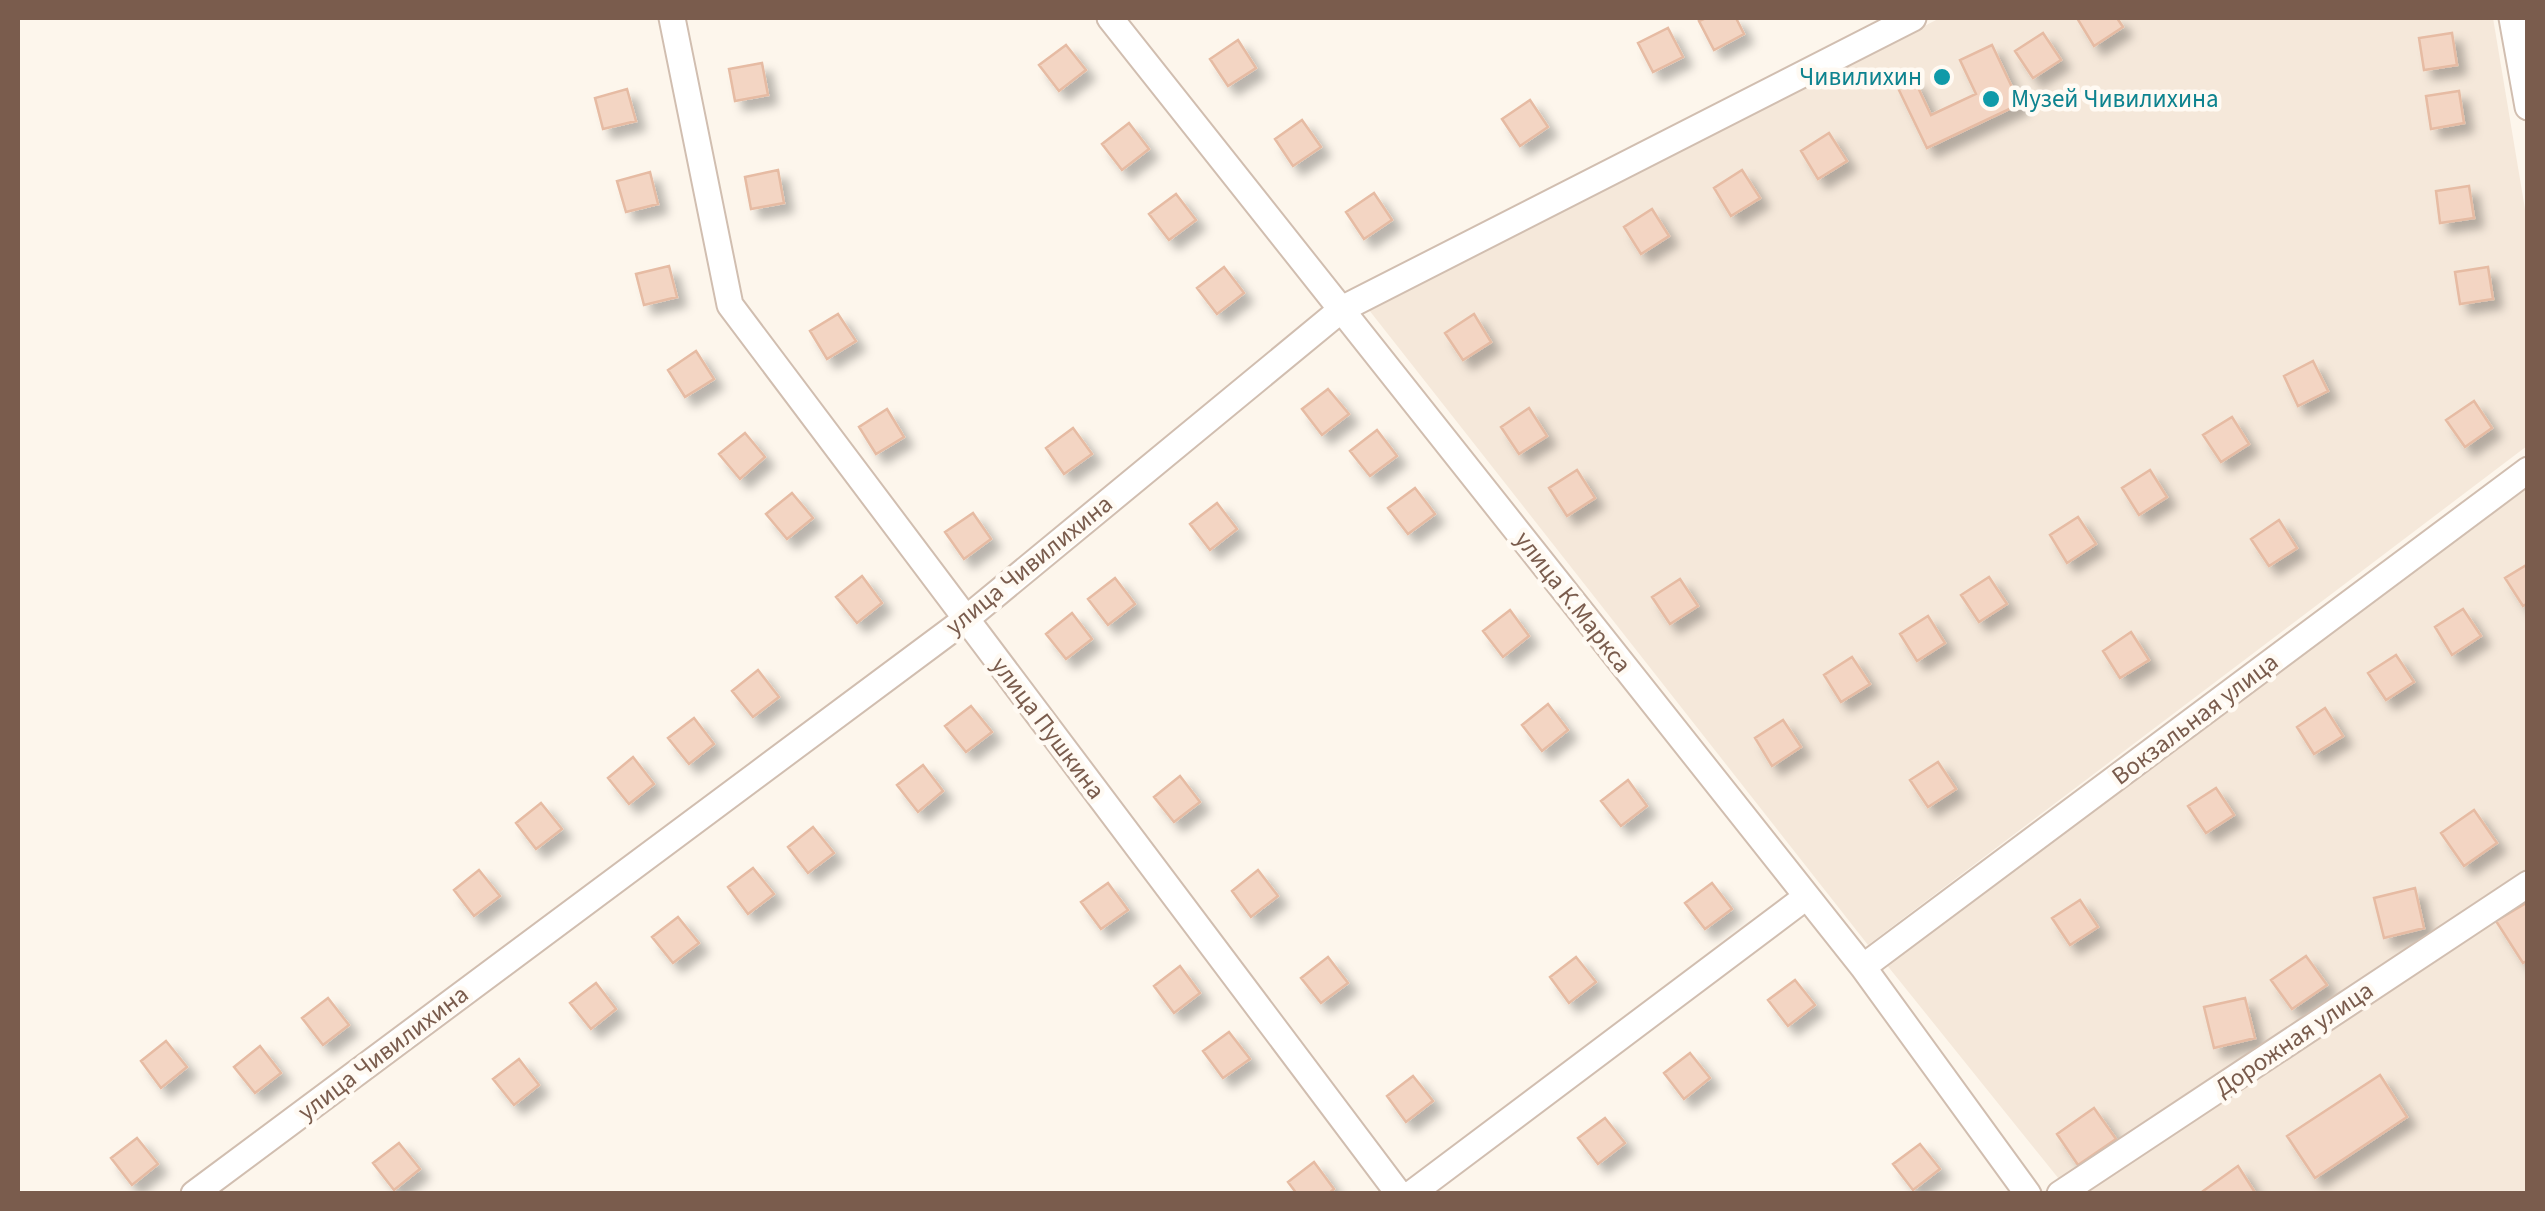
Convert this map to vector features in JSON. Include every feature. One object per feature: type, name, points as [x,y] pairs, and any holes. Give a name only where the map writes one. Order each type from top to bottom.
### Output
[{"type":"street","name":"улица Пушкина","points":[[672,18],[730,305],[1399,1194]]},
{"type":"street","name":"улица К.Маркса","points":[[1110,18],[1863,968],[2028,1194]]},
{"type":"street","name":"улица Чивилихина","points":[[194,1194],[966,618],[1342,309],[1913,18]]},
{"type":"street","points":[[2512,18],[2528,107]]},
{"type":"street","name":"Вокзальная улица","points":[[1863,968],[2528,470]]},
{"type":"street","name":"Дорожная улица","points":[[2060,1194],[2528,884]]},
{"type":"street","points":[[1410,1194],[1806,897]]},
{"type":"shaded area","points":[[1940,18],[2493,18],[2527,221],[2527,446],[1868,945],[1369,310]]},
{"type":"shaded area","points":[[2527,488],[2527,869],[2063,1184],[1886,964]]},
{"type":"shaded area","points":[[2527,893],[2527,1193],[2077,1193]]},
{"type":"building","points":[[1736,18],[1744,34],[1714,50],[1699,21]]},
{"type":"building","points":[[2077,18],[2117,18],[2123,27],[2094,46]]},
{"type":"building","points":[[1668,28],[1683,57],[1653,72],[1638,43]]},
{"type":"building","points":[[2043,33],[2061,60],[2033,78],[2015,51]]},
{"type":"building","points":[[2452,33],[2457,65],[2424,70],[2419,38]]},
{"type":"building","points":[[1238,40],[1256,68],[1228,86],[1210,59]]},
{"type":"building","points":[[1066,45],[1086,70],[1059,91],[1039,65]]},
{"type":"building","name":"Музей Чивилихина","points":[[1992,45],[2020,104],[1927,148],[1897,86],[1914,79],[1931,115],[1976,94],[1960,60]]},
{"type":"building","points":[[762,63],[768,95],[735,101],[729,69]]},
{"type":"building","points":[[627,89],[636,121],[603,129],[595,98]]},
{"type":"building","points":[[2459,91],[2464,123],[2431,129],[2426,96]]},
{"type":"building","points":[[1530,100],[1548,127],[1520,146],[1502,119]]},
{"type":"building","points":[[1302,120],[1321,147],[1293,166],[1275,139]]},
{"type":"building","points":[[1129,123],[1149,149],[1122,170],[1102,144]]},
{"type":"building","points":[[1829,133],[1847,161],[1818,179],[1801,151]]},
{"type":"building","points":[[778,170],[784,203],[751,209],[745,177]]},
{"type":"building","points":[[1742,170],[1760,198],[1731,216],[1714,188]]},
{"type":"building","points":[[650,172],[658,204],[626,212],[617,181]]},
{"type":"building","points":[[2469,186],[2474,218],[2440,223],[2436,191]]},
{"type":"building","points":[[1374,193],[1392,220],[1364,239],[1346,212]]},
{"type":"building","points":[[1176,194],[1196,220],[1169,240],[1149,214]]},
{"type":"building","points":[[1652,209],[1669,236],[1641,254],[1624,227]]},
{"type":"building","points":[[669,266],[677,297],[644,305],[636,274]]},
{"type":"building","points":[[1224,267],[1244,293],[1217,314],[1197,288]]},
{"type":"building","points":[[2488,267],[2493,299],[2460,304],[2455,272]]},
{"type":"building","points":[[838,314],[856,341],[827,359],[810,331]]},
{"type":"building","points":[[1474,314],[1491,342],[1463,360],[1445,333]]},
{"type":"building","points":[[696,351],[714,379],[685,397],[668,370]]},
{"type":"building","points":[[2313,361],[2328,391],[2298,406],[2284,376]]},
{"type":"building","points":[[1328,389],[1349,414],[1322,435],[1302,409]]},
{"type":"building","points":[[2474,401],[2492,428],[2465,447],[2446,420]]},
{"type":"building","points":[[1529,408],[1547,436],[1519,454],[1501,427]]},
{"type":"building","points":[[887,409],[904,437],[876,454],[859,427]]},
{"type":"building","points":[[2232,417],[2249,444],[2221,462],[2203,435]]},
{"type":"building","points":[[1073,428],[1092,454],[1064,474],[1046,448]]},
{"type":"building","points":[[1377,430],[1397,456],[1370,476],[1350,451]]},
{"type":"building","points":[[745,433],[765,457],[740,479],[719,454]]},
{"type":"building","points":[[1577,470],[1595,498],[1567,516],[1549,488]]},
{"type":"building","points":[[2150,470],[2167,497],[2139,515],[2122,488]]},
{"type":"building","points":[[1415,488],[1435,514],[1408,534],[1388,508]]},
{"type":"building","points":[[792,493],[813,518],[787,539],[766,514]]},
{"type":"building","points":[[1217,503],[1237,529],[1210,550],[1190,524]]},
{"type":"building","points":[[973,513],[991,539],[964,559],[945,532]]},
{"type":"building","points":[[2078,517],[2096,544],[2067,563],[2050,535]]},
{"type":"building","points":[[2279,520],[2297,548],[2269,566],[2251,539]]},
{"type":"building","points":[[2528,564],[2528,603],[2523,606],[2505,578]]},
{"type":"building","points":[[862,576],[882,603],[857,623],[836,597]]},
{"type":"building","points":[[1989,577],[2007,604],[1979,622],[1961,595]]},
{"type":"building","points":[[1115,578],[1135,604],[1108,625],[1088,599]]},
{"type":"building","points":[[1680,579],[1698,606],[1670,624],[1652,597]]},
{"type":"building","points":[[2463,609],[2481,636],[2452,655],[2435,627]]},
{"type":"building","points":[[1510,610],[1529,636],[1503,657],[1483,631]]},
{"type":"building","points":[[1072,613],[1092,639],[1066,659],[1046,634]]},
{"type":"building","points":[[1928,616],[1945,643],[1917,661],[1900,634]]},
{"type":"building","points":[[2131,632],[2149,660],[2120,678],[2103,651]]},
{"type":"building","points":[[2396,655],[2414,682],[2386,700],[2368,673]]},
{"type":"building","points":[[1852,657],[1870,684],[1841,702],[1824,675]]},
{"type":"building","points":[[758,670],[779,697],[753,717],[732,691]]},
{"type":"building","points":[[1548,704],[1568,730],[1542,751],[1522,725]]},
{"type":"building","points":[[971,706],[992,732],[966,752],[945,726]]},
{"type":"building","points":[[2325,708],[2343,736],[2314,754],[2297,727]]},
{"type":"building","points":[[694,718],[714,744],[689,764],[668,738]]},
{"type":"building","points":[[1783,720],[1801,747],[1772,766],[1755,738]]},
{"type":"building","points":[[633,757],[654,784],[629,804],[608,778]]},
{"type":"building","points":[[1938,762],[1956,789],[1928,807],[1910,780]]},
{"type":"building","points":[[923,765],[943,791],[918,812],[897,785]]},
{"type":"building","points":[[1180,776],[1200,802],[1174,822],[1154,797]]},
{"type":"building","points":[[1628,780],[1647,806],[1621,826],[1601,801]]},
{"type":"building","points":[[2216,788],[2234,815],[2206,833],[2188,806]]},
{"type":"building","points":[[541,803],[562,829],[536,849],[516,823]]},
{"type":"building","points":[[2474,810],[2497,843],[2464,866],[2441,833]]},
{"type":"building","points":[[813,827],[834,853],[808,873],[788,847]]},
{"type":"building","points":[[753,868],[774,894],[748,914],[728,887]]},
{"type":"building","points":[[479,870],[500,896],[474,916],[454,890]]},
{"type":"building","points":[[1258,870],[1278,896],[1251,917],[1232,891]]},
{"type":"building","points":[[1108,883],[1128,910],[1101,929],[1081,902]]},
{"type":"building","points":[[1712,883],[1732,909],[1705,929],[1685,903]]},
{"type":"building","points":[[2415,888],[2424,928],[2384,938],[2374,898]]},
{"type":"building","points":[[2080,900],[2098,927],[2070,945],[2052,918]]},
{"type":"building","points":[[2528,902],[2528,960],[2523,963],[2496,921]]},
{"type":"building","points":[[678,917],[699,943],[673,963],[652,937]]},
{"type":"building","points":[[2306,956],[2327,985],[2292,1009],[2271,980]]},
{"type":"building","points":[[1328,957],[1348,983],[1321,1003],[1301,978]]},
{"type":"building","points":[[1576,957],[1596,982],[1569,1003],[1550,977]]},
{"type":"building","points":[[1180,966],[1200,993],[1174,1013],[1154,986]]},
{"type":"building","points":[[1795,980],[1815,1005],[1788,1026],[1768,1000]]},
{"type":"building","points":[[596,983],[616,1009],[591,1029],[570,1003]]},
{"type":"building","points":[[328,998],[349,1025],[323,1045],[302,1018]]},
{"type":"building","points":[[2245,998],[2255,1038],[2214,1048],[2204,1007]]},
{"type":"building","points":[[1229,1032],[1250,1059],[1223,1078],[1203,1051]]},
{"type":"building","points":[[166,1041],[187,1067],[161,1088],[141,1061]]},
{"type":"building","points":[[260,1046],[281,1073],[255,1093],[234,1067]]},
{"type":"building","points":[[1690,1053],[1710,1078],[1684,1099],[1664,1073]]},
{"type":"building","points":[[519,1059],[539,1085],[514,1105],[493,1079]]},
{"type":"building","points":[[2380,1075],[2407,1117],[2315,1178],[2287,1136]]},
{"type":"building","points":[[1413,1076],[1433,1101],[1406,1122],[1387,1096]]},
{"type":"building","points":[[2094,1108],[2116,1139],[2078,1165],[2057,1134]]},
{"type":"building","points":[[1605,1118],[1625,1143],[1598,1164],[1578,1138]]},
{"type":"building","points":[[137,1138],[158,1164],[132,1185],[111,1158]]},
{"type":"building","points":[[399,1143],[420,1169],[394,1190],[373,1163]]},
{"type":"building","points":[[1920,1144],[1940,1169],[1913,1190],[1893,1164]]},
{"type":"building","points":[[1314,1162],[1334,1189],[1328,1194],[1297,1194],[1288,1182]]},
{"type":"building","points":[[2238,1166],[2256,1194],[2199,1194]]},
{"type":"place","name":"Чивилихин","points":[[1942,77]]},
{"type":"place","name":"Музей Чивилихина","points":[[1991,99]]}]
